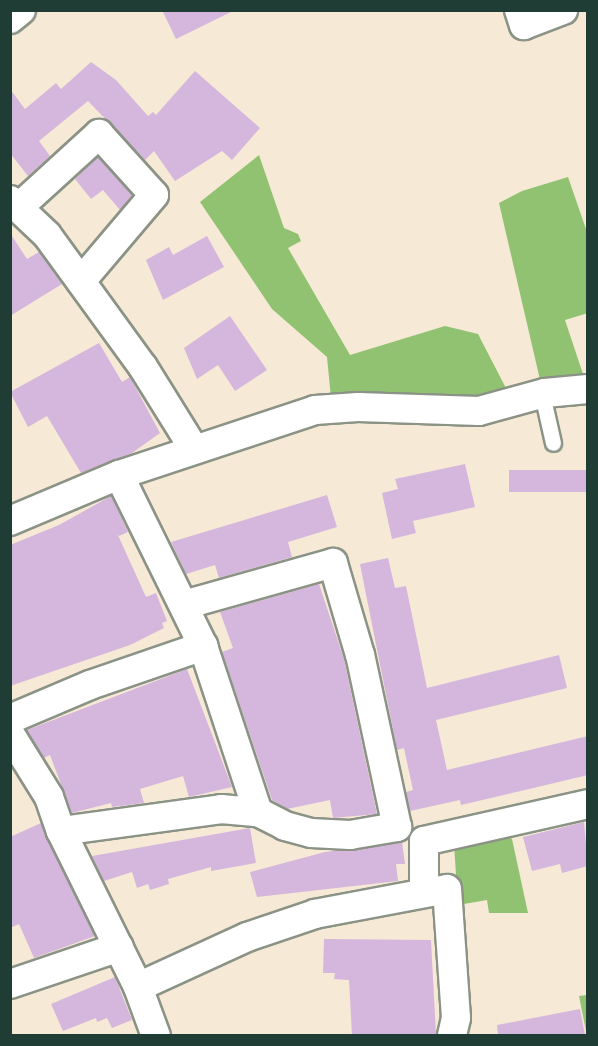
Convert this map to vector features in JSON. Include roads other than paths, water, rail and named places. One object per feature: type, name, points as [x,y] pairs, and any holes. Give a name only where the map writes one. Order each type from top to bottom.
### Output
[{"type":"street","points":[[10,18],[21,10]]},
{"type":"street","points":[[519,10],[524,25],[563,10]]},
{"type":"street","points":[[81,281],[154,195],[99,134],[14,204],[36,222],[81,281],[194,449]]},
{"type":"street","points":[[10,521],[119,475],[315,410],[358,407],[479,411],[542,394],[588,389]]},
{"type":"street","points":[[119,475],[203,646],[258,812]]},
{"type":"street","points":[[61,831],[221,809],[258,812],[285,826],[310,833],[350,835],[397,827],[360,655],[333,563],[184,605]]},
{"type":"street","points":[[10,719],[90,685],[203,646]]},
{"type":"street","points":[[10,735],[49,797],[61,831],[138,987],[156,1035]]},
{"type":"street","points":[[423,892],[424,841],[588,804]]},
{"type":"street","points":[[138,987],[247,937],[315,914],[447,889],[456,1018],[452,1035]]},
{"type":"street","points":[[10,984],[119,947]]},
{"type":"lane","points":[[542,394],[553,443]]}]
